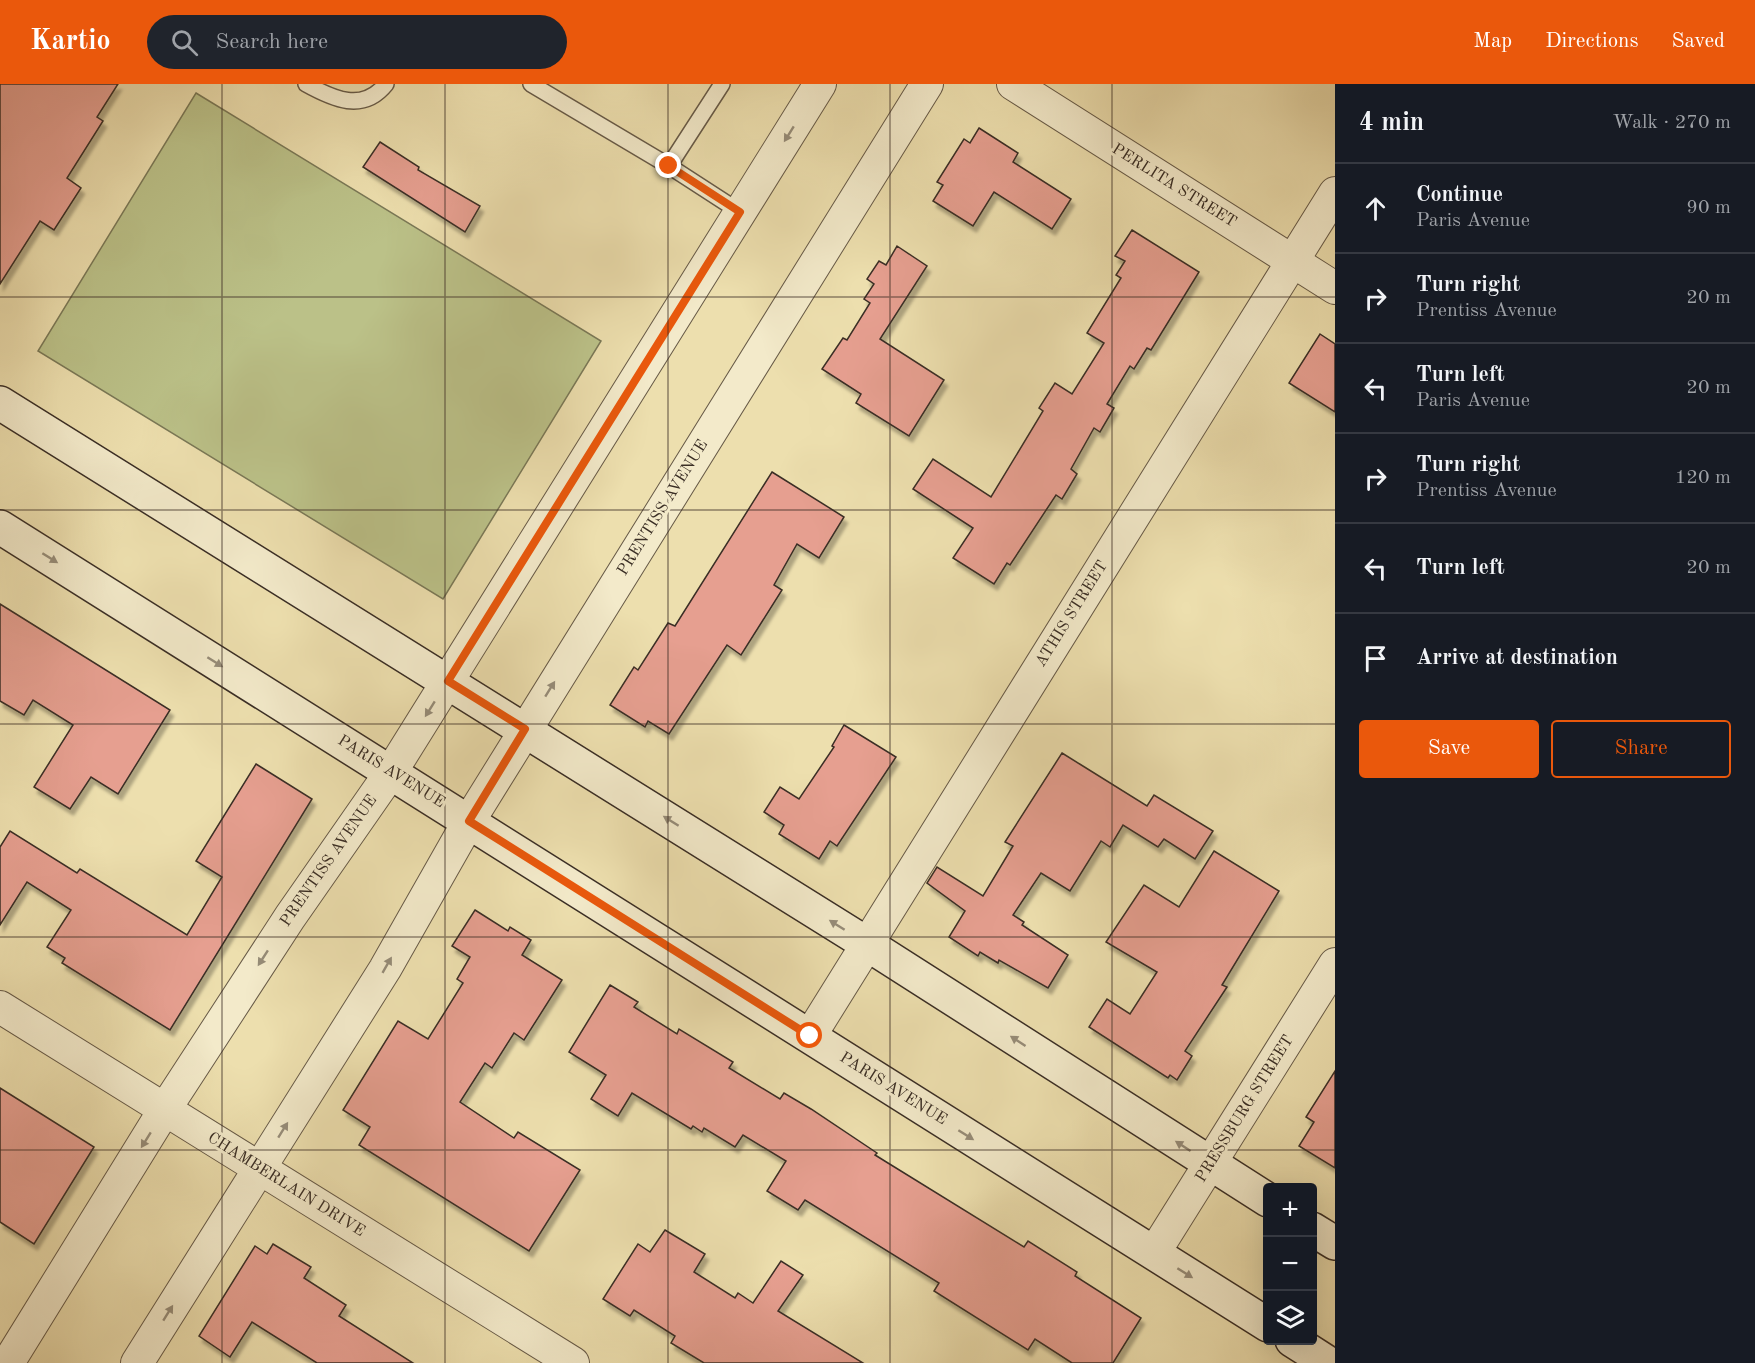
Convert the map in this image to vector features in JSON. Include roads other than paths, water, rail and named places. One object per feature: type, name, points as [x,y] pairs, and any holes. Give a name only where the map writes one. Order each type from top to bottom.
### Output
[{"type":"street","name":"PRENTISS AVENUE","points":[[8,1363],[165,1109],[290,917],[391,772],[820,84]]},
{"type":"street","name":"PRENTISS AVENUE","points":[[137,1363],[384,969],[525,729],[927,84]]},
{"type":"street","name":"PERLITA STREET","points":[[1013,84],[1335,288]]},
{"type":"street","name":"ATHIS STREET","points":[[810,1036],[1335,193]]},
{"type":"street","points":[[0,403],[525,729],[1263,1197]]},
{"type":"street","name":"PARIS AVENUE","points":[[0,527],[1263,1322]]},
{"type":"street","name":"PRESSBURG STREET","points":[[1154,1253],[1335,964]]},
{"type":"street","name":"CHAMBERLAIN DRIVE","points":[[0,1007],[573,1363]]},
{"type":"street","points":[[1317,1231],[1335,1243]]},
{"type":"street","points":[[1299,1345],[1328,1363]]},
{"type":"lane","points":[[306,84],[327,96],[350,102],[377,95],[386,84]]},
{"type":"lane","points":[[531,84],[669,166],[740,212]]},
{"type":"lane","points":[[669,166],[722,84]]}]
